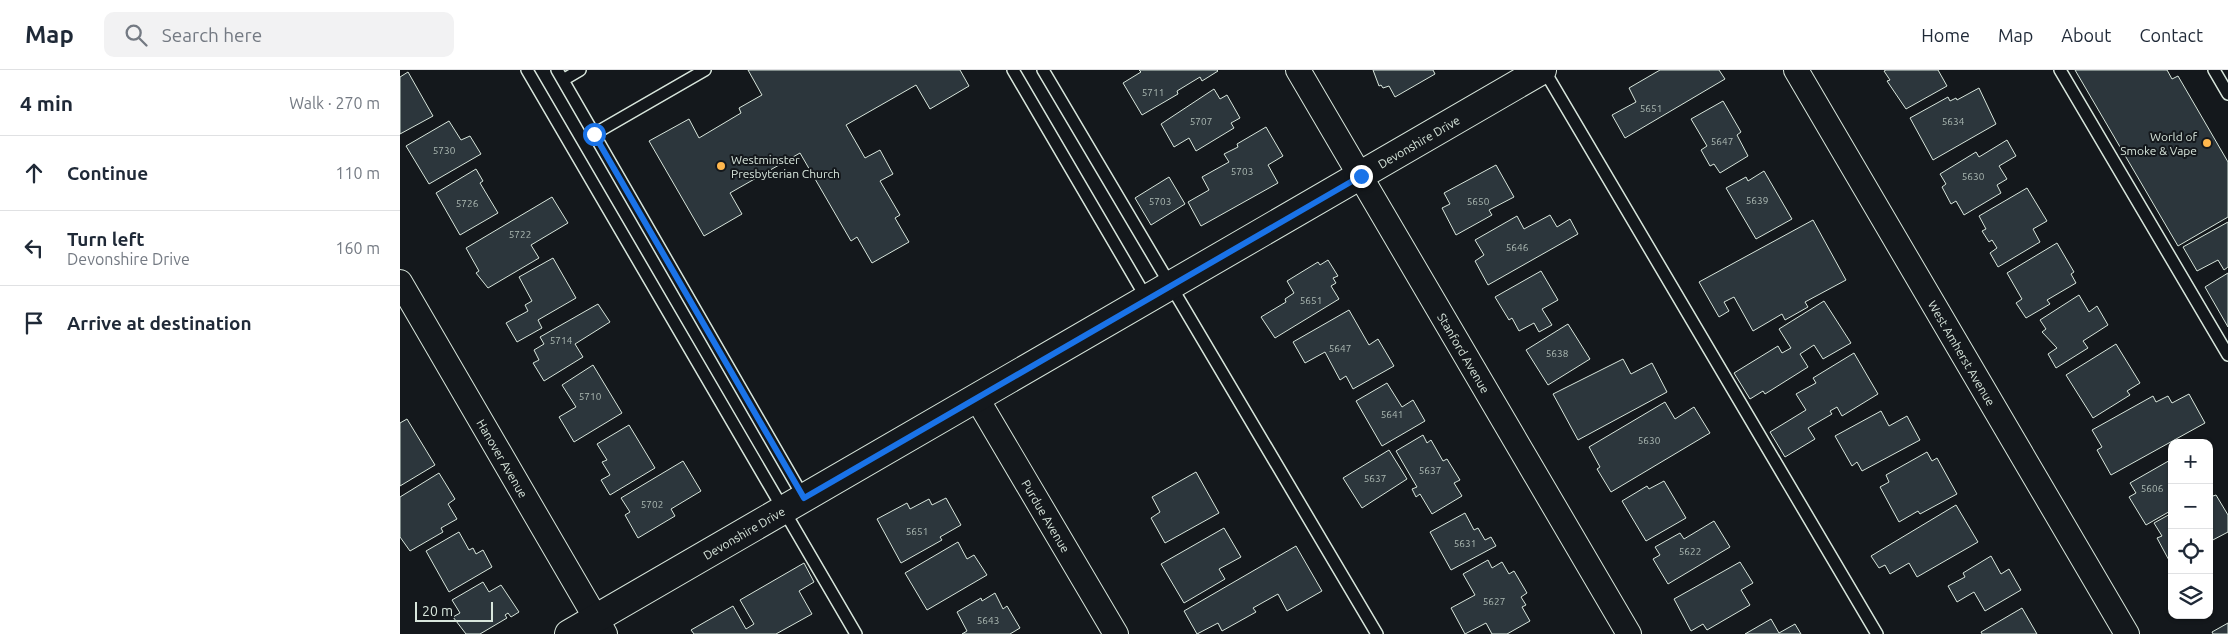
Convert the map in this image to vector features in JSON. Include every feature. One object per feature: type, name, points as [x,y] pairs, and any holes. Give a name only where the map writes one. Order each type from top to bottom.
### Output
[{"type":"street","name":"Stanford Avenue","points":[[1298,70],[1629,634]]},
{"type":"street","name":"Devonshire Drive","points":[[569,634],[600,626],[794,504],[1543,70]]},
{"type":"street","name":"West Amherst Avenue","points":[[1796,70],[2127,634]]},
{"type":"street","name":"Hanover Avenue","points":[[400,282],[600,626]]},
{"type":"street","name":"Purdue Avenue","points":[[976,397],[1116,634]]},
{"type":"lane","points":[[527,70],[794,504]]},
{"type":"lane","points":[[580,70],[560,75],[594,134],[794,504],[856,634]]},
{"type":"lane","points":[[594,134],[705,70]]},
{"type":"lane","points":[[1013,70],[1159,292],[1377,634]]},
{"type":"lane","points":[[1043,70],[1159,292]]},
{"type":"lane","points":[[1543,70],[1877,634]]},
{"type":"lane","points":[[2060,70],[2228,355]]},
{"type":"lane","points":[[2214,70],[2228,94]]},
{"type":"building","name":"Westminster Presbyterian Church","points":[[748,70],[960,70],[969,86],[930,109],[916,85],[846,125],[865,158],[880,150],[893,174],[880,181],[900,215],[895,218],[909,242],[872,263],[857,237],[851,241],[800,153],[730,193],[742,214],[704,236],[649,141],[689,119],[699,138],[741,113],[739,108],[762,95]]},
{"type":"building","points":[[1139,70],[1218,71],[1202,81],[1200,77],[1177,91],[1178,94],[1142,115],[1123,83],[1141,72]]},
{"type":"building","points":[[1373,70],[1433,70],[1435,74],[1395,97],[1389,86],[1383,88],[1381,85],[1379,86]]},
{"type":"building","points":[[1660,70],[1719,70],[1725,79],[1625,138],[1612,115],[1636,102],[1629,88]]},
{"type":"building","points":[[1938,70],[1947,86],[1906,109],[1887,81],[1890,80],[1884,71]]},
{"type":"building","points":[[2075,70],[2167,70],[2172,79],[2178,76],[2228,162],[2228,217],[2178,246]]},
{"type":"building","points":[[408,72],[433,116],[400,134],[400,77]]},
{"type":"building","points":[[1979,88],[1996,124],[1933,160],[1910,118],[1948,97],[1950,101],[1956,98],[1957,100]]},
{"type":"building","points":[[1214,89],[1220,99],[1227,95],[1240,118],[1231,123],[1234,128],[1196,151],[1189,138],[1174,147],[1161,124]]},
{"type":"building","points":[[1723,101],[1741,132],[1737,135],[1748,156],[1720,173],[1714,164],[1710,166],[1701,150],[1707,146],[1691,119]]},
{"type":"building","points":[[449,121],[461,140],[470,136],[481,154],[429,184],[406,146]]},
{"type":"building","points":[[1266,127],[1283,156],[1268,165],[1278,183],[1201,226],[1188,202],[1209,190],[1202,177],[1229,162],[1224,154],[1238,147],[1237,144]]},
{"type":"building","points":[[2007,140],[2016,156],[1999,166],[2007,179],[1997,185],[2001,193],[1964,215],[1956,201],[1951,204],[1942,187],[1946,184],[1940,174],[1976,152],[1979,157]]},
{"type":"building","points":[[1496,165],[1514,197],[1489,210],[1492,215],[1456,235],[1442,208],[1450,204],[1444,193]]},
{"type":"building","points":[[476,169],[483,181],[480,183],[498,213],[460,235],[436,193]]},
{"type":"building","points":[[1764,171],[1792,219],[1756,239],[1726,188],[1746,177],[1748,181]]},
{"type":"building","points":[[1169,177],[1185,204],[1151,225],[1135,198]]},
{"type":"building","points":[[2027,188],[2047,221],[2033,229],[2040,242],[1998,267],[1990,253],[1997,248],[1992,240],[1989,242],[1982,231],[1986,229],[1979,216]]},
{"type":"building","points":[[552,197],[568,223],[531,245],[539,258],[488,288],[476,273],[479,271],[466,248]]},
{"type":"building","points":[[1550,215],[1557,227],[1570,219],[1578,234],[1488,285],[1475,261],[1484,255],[1475,240],[1517,216],[1524,229]]},
{"type":"building","points":[[1813,220],[1846,280],[1805,302],[1808,307],[1785,320],[1782,314],[1753,331],[1734,297],[1724,302],[1729,311],[1719,317],[1699,282]]},
{"type":"building","points":[[2228,222],[2228,267],[2224,270],[2218,260],[2197,271],[2183,247]]},
{"type":"building","points":[[2057,243],[2074,272],[2071,274],[2076,283],[2047,300],[2050,304],[2026,318],[2016,303],[2022,299],[2007,273]]},
{"type":"building","points":[[553,258],[576,298],[538,320],[542,328],[517,342],[506,323],[528,311],[525,305],[532,301],[519,277]]},
{"type":"building","points":[[1328,260],[1338,276],[1333,278],[1336,283],[1331,286],[1339,299],[1275,338],[1261,317],[1286,302],[1285,299],[1294,293],[1287,281],[1318,262],[1320,265]]},
{"type":"building","points":[[1541,271],[1558,300],[1542,309],[1552,325],[1539,332],[1534,323],[1519,331],[1512,318],[1509,320],[1495,297]]},
{"type":"building","points":[[2228,273],[2228,327],[2205,287]]},
{"type":"building","points":[[2079,295],[2089,312],[2097,306],[2108,325],[2083,341],[2088,348],[2056,368],[2048,354],[2057,348],[2042,332],[2046,329],[2040,320]]},
{"type":"building","points":[[1824,301],[1851,343],[1823,359],[1814,345],[1800,354],[1808,367],[1765,394],[1763,391],[1750,399],[1734,373],[1778,346],[1782,353],[1791,348],[1779,329]]},
{"type":"building","points":[[598,304],[610,322],[575,344],[583,357],[544,381],[533,363],[539,360],[534,350],[544,344],[540,337]]},
{"type":"building","points":[[1349,310],[1369,345],[1378,339],[1394,366],[1353,389],[1346,376],[1340,380],[1325,352],[1305,363],[1293,342]]},
{"type":"building","points":[[1568,324],[1590,359],[1548,385],[1526,350]]},
{"type":"building","points":[[2116,344],[2140,383],[2127,391],[2130,395],[2093,418],[2066,375]]},
{"type":"building","points":[[1854,353],[1878,394],[1842,416],[1837,407],[1830,411],[1832,414],[1808,428],[1815,439],[1785,457],[1770,432],[1806,410],[1796,394],[1816,383],[1813,378]]},
{"type":"building","points":[[1623,359],[1631,374],[1652,363],[1667,392],[1578,440],[1553,394]]},
{"type":"building","points":[[593,365],[622,413],[574,442],[559,417],[576,407],[562,385]]},
{"type":"building","points":[[1387,383],[1402,407],[1413,400],[1425,421],[1382,446],[1356,401]]},
{"type":"building","points":[[2189,394],[2205,423],[2176,439],[2168,439],[2168,443],[2111,475],[2097,450],[2102,447],[2092,430],[2153,396],[2156,402],[2168,396],[2172,403]]},
{"type":"building","points":[[1665,402],[1675,419],[1694,407],[1710,433],[1611,492],[1597,469],[1600,467],[1589,447]]},
{"type":"building","points":[[1881,411],[1889,426],[1907,416],[1920,440],[1862,471],[1857,462],[1852,466],[1835,436]]},
{"type":"building","points":[[407,419],[435,465],[400,486],[400,423]]},
{"type":"building","points":[[629,425],[655,468],[610,495],[601,480],[610,475],[602,462],[607,460],[597,444]]},
{"type":"building","points":[[1423,435],[1427,443],[1431,440],[1443,461],[1447,459],[1460,480],[1454,483],[1462,496],[1432,514],[1420,494],[1416,497],[1412,489],[1417,487],[1396,451]]},
{"type":"building","points":[[1389,450],[1407,479],[1362,508],[1343,478]]},
{"type":"building","points":[[1927,452],[1932,461],[1937,458],[1957,494],[1920,514],[1918,511],[1899,522],[1880,487],[1889,482],[1886,475]]},
{"type":"building","points":[[683,461],[701,491],[671,509],[675,516],[638,538],[625,515],[630,512],[621,498]]},
{"type":"building","points":[[2168,461],[2168,512],[2146,525],[2129,497],[2136,493],[2130,483]]},
{"type":"building","points":[[1196,472],[1219,513],[1165,543],[1151,518],[1160,512],[1152,497]]},
{"type":"building","points":[[439,473],[455,499],[448,504],[457,519],[441,528],[443,532],[410,551],[400,537],[400,497]]},
{"type":"building","points":[[1664,481],[1686,518],[1646,541],[1622,501],[1647,486],[1649,489]]},
{"type":"building","points":[[2216,495],[2228,515],[2228,532],[2213,540],[2213,496]]},
{"type":"building","points":[[946,498],[961,525],[940,537],[942,540],[901,563],[877,519],[907,503],[910,509],[929,499],[932,505]]},
{"type":"building","points":[[1956,505],[1978,542],[1917,577],[1909,563],[1890,574],[1885,565],[1879,568],[1871,556]]},
{"type":"building","points":[[1465,513],[1474,530],[1478,528],[1485,540],[1491,537],[1496,546],[1451,570],[1430,532]]},
{"type":"building","points":[[2168,515],[2168,558],[2157,538],[2162,536],[2154,523]]},
{"type":"building","points":[[1714,521],[1730,547],[1668,584],[1653,559],[1660,555],[1655,547],[1680,533],[1684,539]]},
{"type":"building","points":[[1224,528],[1241,557],[1219,569],[1225,579],[1184,603],[1161,564]]},
{"type":"building","points":[[459,532],[469,550],[473,548],[476,554],[483,550],[492,567],[449,592],[426,551]]},
{"type":"building","points":[[958,542],[967,559],[974,555],[987,575],[927,610],[905,573]]},
{"type":"building","points":[[1296,546],[1322,591],[1287,611],[1278,594],[1253,608],[1256,612],[1222,631],[1218,623],[1197,634],[1184,611]]},
{"type":"building","points":[[1991,556],[2001,574],[2009,569],[2021,590],[1985,611],[1974,592],[1957,602],[1948,586],[1965,577],[1963,573]]},
{"type":"building","points":[[1488,560],[1492,568],[1502,562],[1509,574],[1514,571],[1527,593],[1521,597],[1526,605],[1522,607],[1530,621],[1507,634],[1492,634],[1486,623],[1465,634],[1451,608],[1475,595],[1463,574]]},
{"type":"building","points":[[1740,562],[1753,583],[1741,590],[1750,605],[1707,630],[1703,624],[1691,631],[1674,599]]},
{"type":"building","points":[[804,563],[814,582],[799,591],[812,614],[776,634],[694,634],[691,630],[733,606],[746,629],[754,624],[740,600]]},
{"type":"building","points":[[483,582],[489,592],[501,585],[519,612],[511,617],[508,613],[505,615],[507,618],[480,634],[466,634],[453,617],[460,613],[452,600]]},
{"type":"building","points":[[995,593],[1003,609],[1007,606],[1020,628],[1010,634],[962,634],[967,631],[957,612],[981,598],[982,601]]},
{"type":"building","points":[[2022,608],[2037,634],[1982,634],[1981,632]]},
{"type":"building","points":[[1771,619],[1779,633],[1795,624],[1801,634],[1745,634]]},
{"type":"building","points":[[2228,623],[2228,634],[2213,634],[2212,632]]},
{"type":"place","name":"World of Smoke & Vape","points":[[2207,143]]},
{"type":"place","name":"Westminster Presbyterian Church","points":[[721,166]]},
{"type":"route","points":[[594,134],[804,498],[1361,176]]}]
